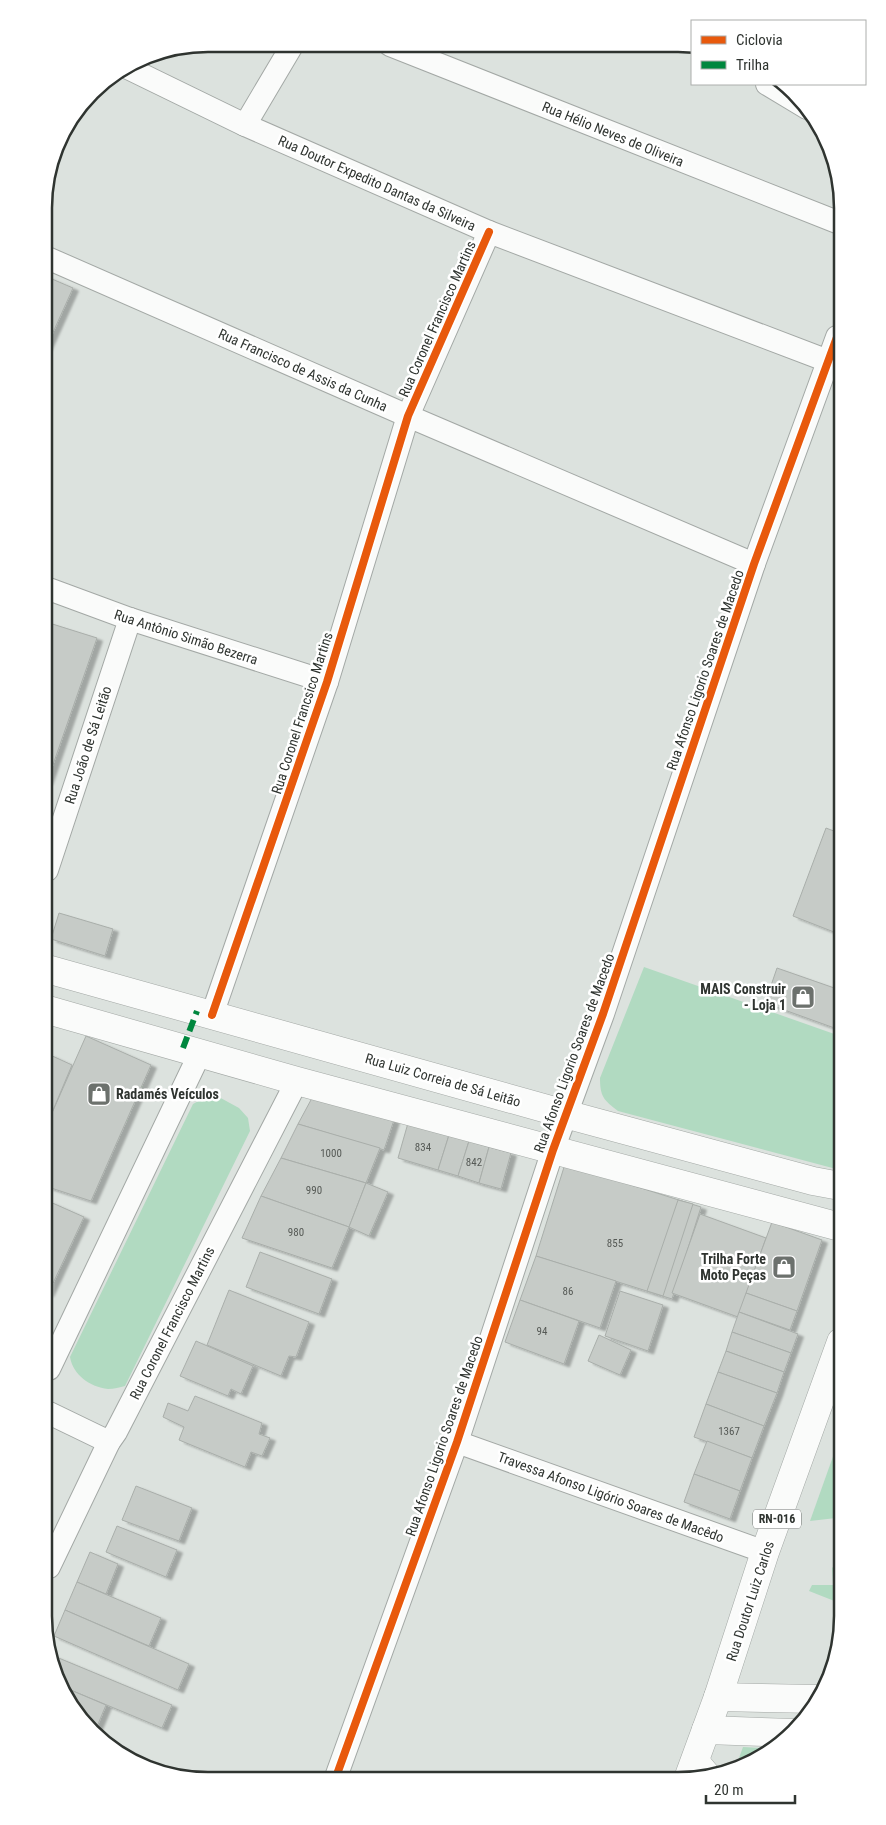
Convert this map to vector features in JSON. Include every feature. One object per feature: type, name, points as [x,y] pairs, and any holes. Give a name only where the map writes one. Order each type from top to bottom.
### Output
[{"type":"main road","name":"Rua Luiz Correia de Sá Leitão","points":[[52,971],[565,1114],[813,1181],[833,1185]]},
{"type":"main road","points":[[52,1011],[297,1081],[833,1225]]},
{"type":"main road","name":"Rua Doutor Luiz Carlos","points":[[698,1752],[766,1552],[833,1364]]},
{"type":"main road","points":[[718,1697],[809,1700]]},
{"type":"main road","points":[[698,1752],[777,1736]]},
{"type":"street","points":[[245,125],[288,53]]},
{"type":"street","name":"Rua Hélio Neves de Oliveira","points":[[409,53],[834,221]]},
{"type":"street","name":"Rua Doutor Expedito Dantas da Silveira","points":[[135,72],[245,125],[489,232],[828,361]]},
{"type":"street","points":[[769,85],[783,94]]},
{"type":"street","name":"Rua Coronel Francisco Martins","points":[[408,416],[489,232]]},
{"type":"street","name":"Rua Francisco de Assis da Cunha","points":[[53,260],[408,416],[754,564]]},
{"type":"street","name":"Rua Afonso Ligorio Soares de Macedo","points":[[338,1772],[458,1442],[565,1114],[603,1014],[754,564],[834,345]]},
{"type":"street","name":"Rua Coronel Francsico Martins","points":[[212,1015],[327,682],[408,416]]},
{"type":"street","name":"Rua Antônio Simão Bezerra","points":[[53,590],[130,619],[327,682]]},
{"type":"street","name":"Rua João de Sá Leitão","points":[[53,853],[130,619]]},
{"type":"street","points":[[52,1362],[200,1053]]},
{"type":"street","name":"Rua Coronel Francisco Martins","points":[[52,1561],[109,1442],[126,1414],[297,1081]]},
{"type":"street","points":[[52,1415],[109,1442]]},
{"type":"street","name":"Travessa Afonso Ligório Soares de Macêdo","points":[[458,1442],[766,1552]]},
{"type":"lane","points":[[698,1752],[712,1768]]},
{"type":"green space","points":[[644,967],[833,1034],[833,1168],[618,1111],[604,1098],[600,1078]]},
{"type":"green space","points":[[217,1096],[239,1108],[248,1118],[250,1131],[125,1386],[108,1389],[95,1386],[79,1375],[70,1357],[193,1104],[206,1097]]},
{"type":"green space","points":[[833,1456],[833,1518],[810,1521]]},
{"type":"green space","points":[[833,1567],[833,1600],[809,1591],[812,1585],[833,1585]]},
{"type":"green space","points":[[743,1747],[760,1748],[740,1759]]},
{"type":"building","points":[[53,279],[73,288],[53,333]]},
{"type":"building","points":[[53,624],[97,638],[53,766]]},
{"type":"building","points":[[826,828],[834,831],[833,932],[793,916]]},
{"type":"building","points":[[59,913],[113,929],[105,956],[52,939]]},
{"type":"building","name":"MAIS Construir - Loja 1","points":[[777,968],[833,988],[833,1028],[765,1003]]},
{"type":"building","name":"Radamés Veículos","points":[[86,1036],[151,1065],[91,1201],[52,1188],[52,1112]]},
{"type":"building","points":[[52,1056],[72,1065],[52,1112]]},
{"type":"building","points":[[312,1098],[394,1120],[384,1150],[298,1124]]},
{"type":"building","points":[[408,1123],[449,1135],[438,1170],[398,1158]]},
{"type":"building","points":[[298,1124],[380,1148],[366,1183],[281,1158]]},
{"type":"building","points":[[449,1135],[469,1141],[458,1176],[438,1170]]},
{"type":"building","points":[[469,1141],[489,1147],[479,1183],[458,1176]]},
{"type":"building","points":[[489,1147],[511,1153],[501,1189],[479,1183]]},
{"type":"building","points":[[281,1158],[366,1183],[349,1227],[261,1196]]},
{"type":"building","points":[[565,1164],[701,1207],[672,1299],[536,1256]]},
{"type":"building","points":[[366,1183],[388,1192],[369,1236],[349,1227]]},
{"type":"building","points":[[261,1196],[349,1227],[332,1268],[242,1238]]},
{"type":"building","points":[[678,1200],[693,1204],[663,1296],[647,1291]]},
{"type":"building","points":[[52,1203],[84,1217],[52,1285]]},
{"type":"building","points":[[700,1214],[766,1238],[738,1317],[672,1293]]},
{"type":"building","name":"Trilha Forte Moto Peças","points":[[772,1222],[822,1240],[797,1311],[746,1293]]},
{"type":"building","points":[[260,1252],[332,1279],[319,1314],[246,1287]]},
{"type":"building","points":[[536,1256],[616,1281],[600,1328],[520,1300]]},
{"type":"building","points":[[229,1290],[309,1322],[296,1357],[289,1356],[281,1376],[207,1345]]},
{"type":"building","points":[[620,1291],[663,1305],[648,1351],[605,1336]]},
{"type":"building","points":[[746,1293],[797,1311],[790,1330],[739,1312]]},
{"type":"building","points":[[520,1300],[579,1321],[564,1364],[505,1342]]},
{"type":"building","points":[[739,1312],[798,1334],[791,1353],[732,1332]]},
{"type":"building","points":[[732,1332],[791,1353],[784,1372],[726,1351]]},
{"type":"building","points":[[599,1335],[631,1350],[620,1375],[588,1361]]},
{"type":"building","points":[[196,1341],[253,1366],[241,1394],[231,1389],[228,1396],[180,1376]]},
{"type":"building","points":[[726,1351],[784,1372],[777,1393],[718,1372]]},
{"type":"building","points":[[718,1372],[777,1393],[764,1426],[706,1404]]},
{"type":"building","points":[[195,1396],[262,1423],[259,1434],[270,1438],[262,1456],[251,1452],[245,1467],[179,1440],[184,1427],[163,1417],[168,1403],[188,1411]]},
{"type":"building","points":[[706,1404],[764,1426],[752,1458],[694,1437]]},
{"type":"building","points":[[707,1441],[752,1458],[740,1491],[694,1474]]},
{"type":"building","points":[[694,1474],[740,1491],[730,1519],[684,1502]]},
{"type":"building","points":[[136,1486],[192,1508],[179,1541],[122,1520]]},
{"type":"building","points":[[117,1526],[177,1550],[166,1577],[106,1552]]},
{"type":"building","points":[[90,1552],[118,1564],[106,1594],[77,1582]]},
{"type":"building","points":[[77,1582],[161,1618],[149,1646],[65,1610]]},
{"type":"building","points":[[65,1610],[189,1664],[178,1690],[54,1636]]},
{"type":"building","points":[[58,1658],[172,1705],[162,1728],[71,1690]]},
{"type":"building","points":[[71,1690],[106,1705],[97,1725]]},
{"type":"marked path","points":[[183,1048],[197,1011]]},
{"type":"cycle path","points":[[212,1015],[327,682],[408,416],[489,232]]},
{"type":"cycle path","points":[[338,1772],[457,1442],[553,1150],[603,1014],[754,564],[834,345]]},
{"type":"place","name":"MAIS Construir - Loja 1","points":[[803,997]]},
{"type":"place","name":"Radamés Veículos","points":[[99,1094]]},
{"type":"place","name":"Trilha Forte Moto Peças","points":[[784,1267]]}]
